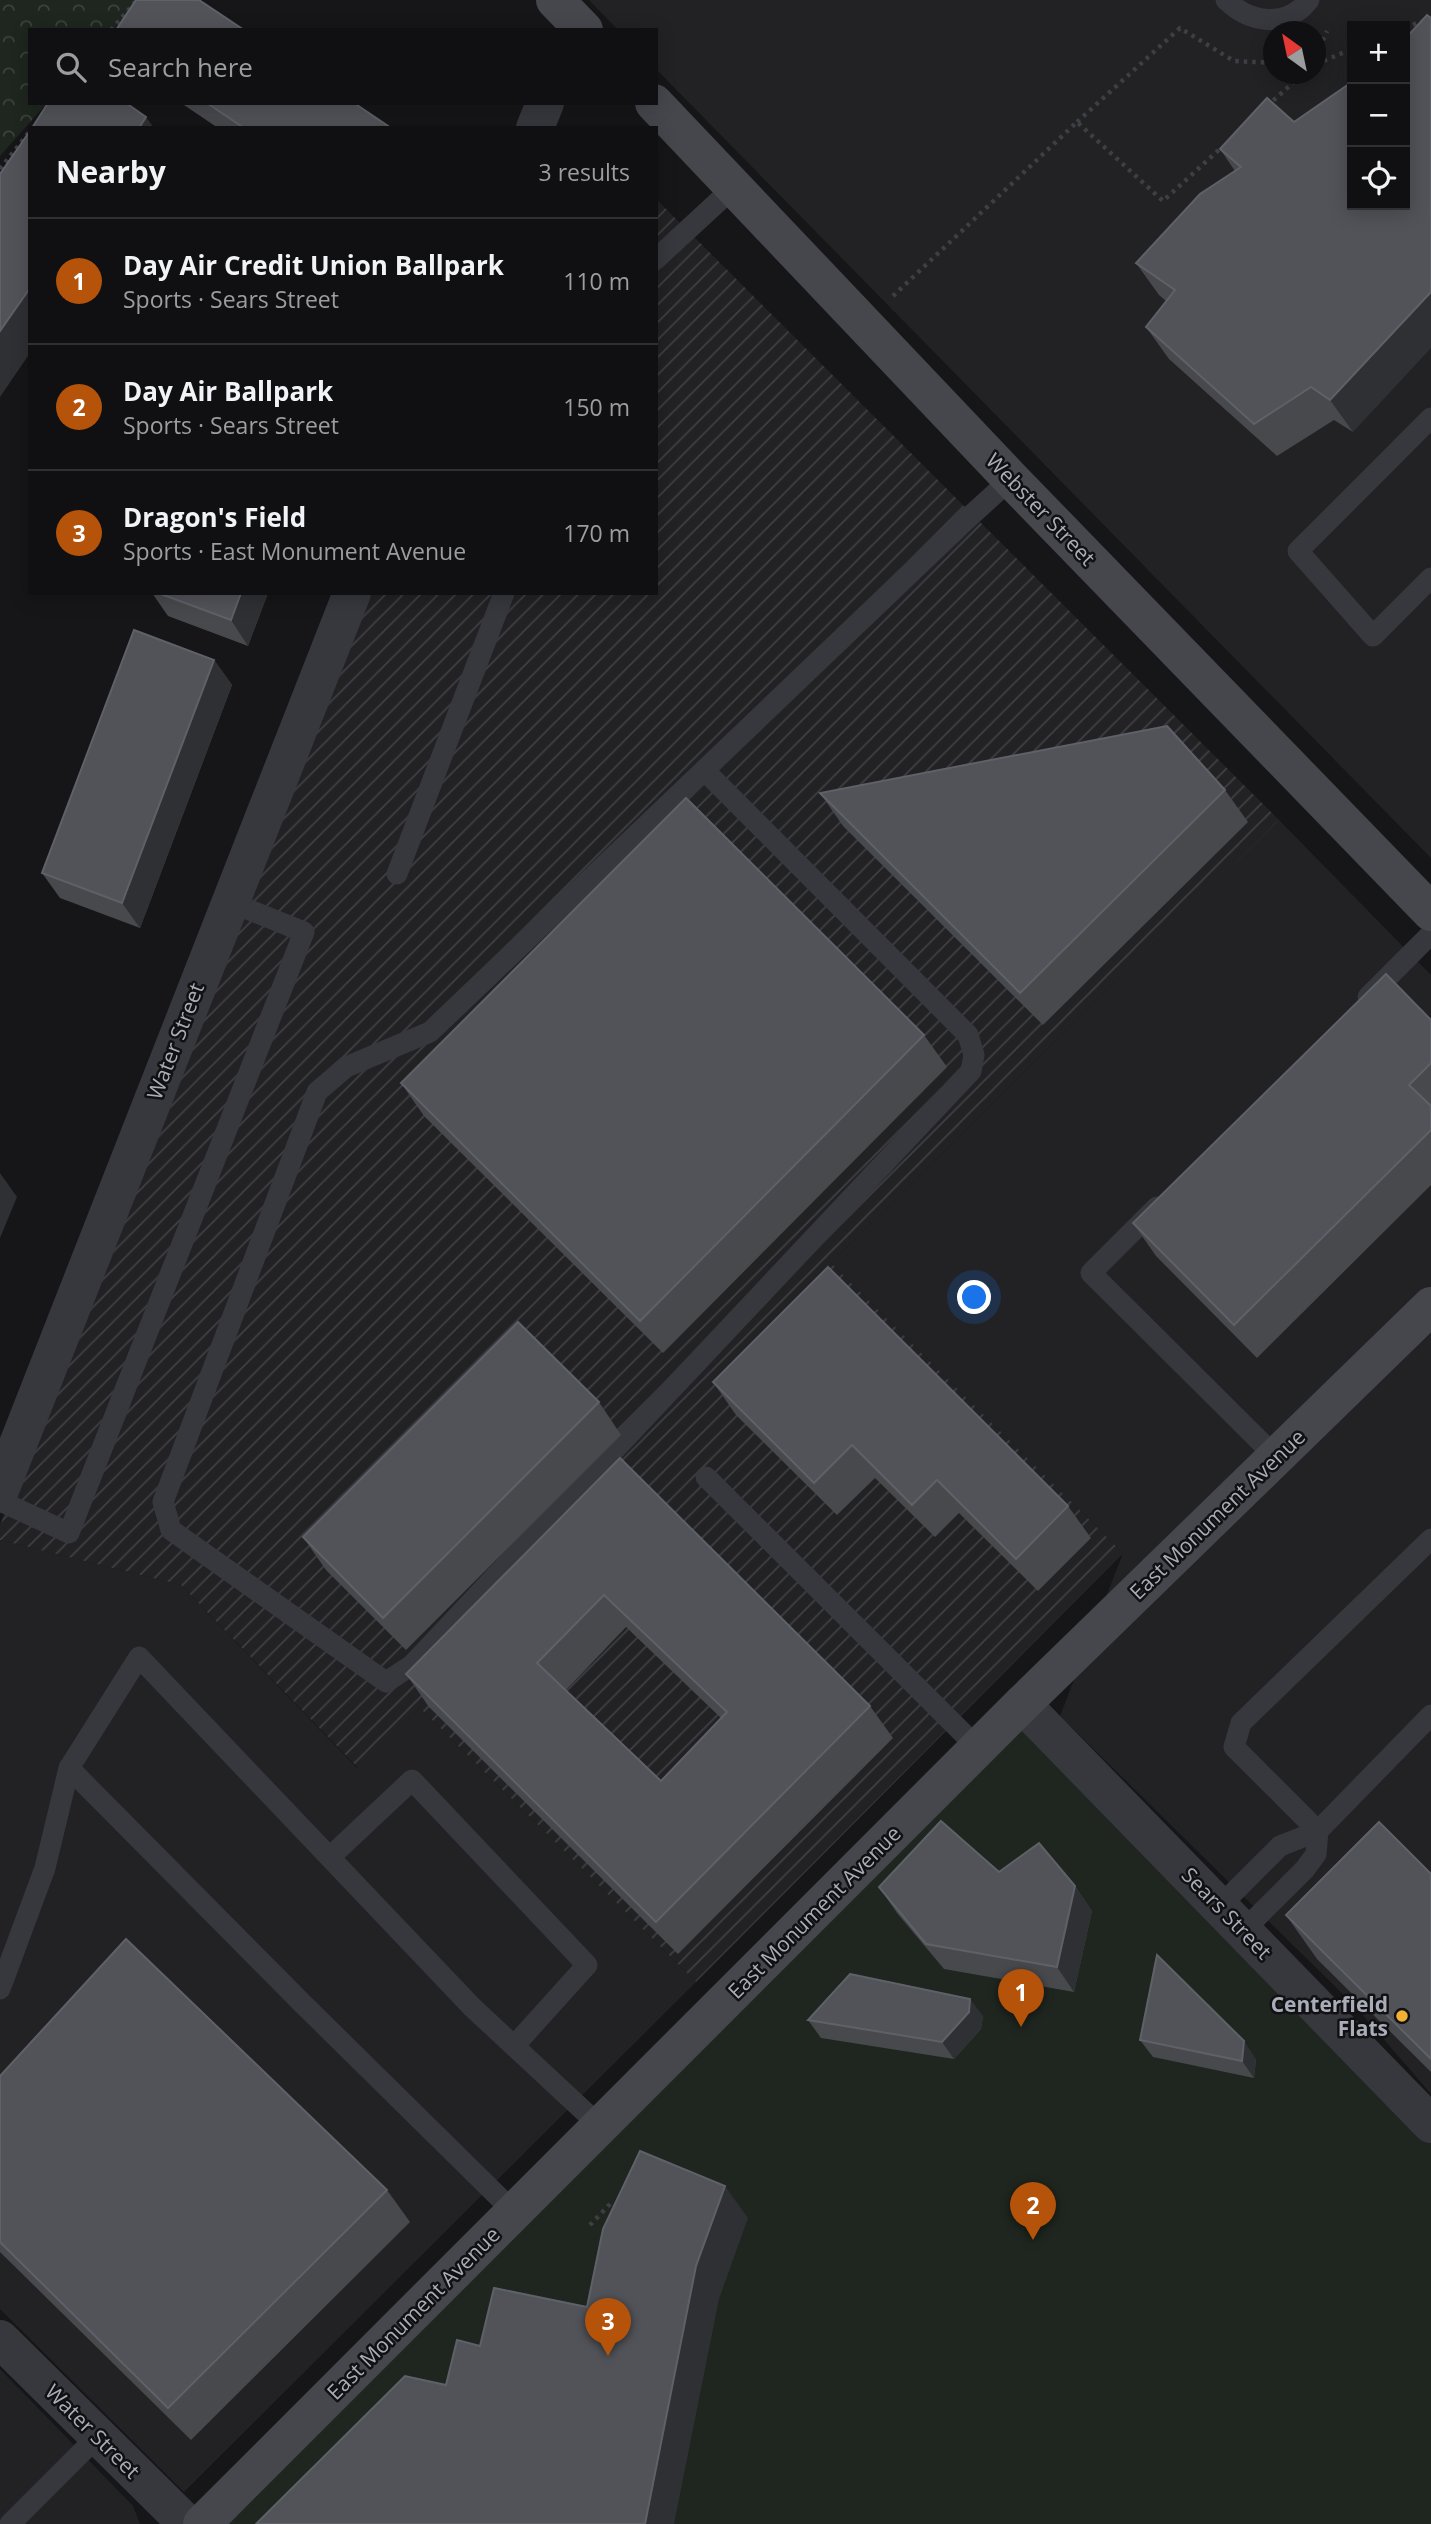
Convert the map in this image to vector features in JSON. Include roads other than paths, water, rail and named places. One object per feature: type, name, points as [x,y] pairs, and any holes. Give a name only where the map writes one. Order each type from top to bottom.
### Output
[{"type":"main road","name":"Webster Street","points":[[656,105],[1011,479],[1431,912]]},
{"type":"main road","name":"East Monument Avenue","points":[[202,2524],[1022,1704],[1431,1306]]},
{"type":"street","points":[[536,126],[544,105]]},
{"type":"street","name":"Water Street","points":[[0,1490],[351,595]]},
{"type":"street","name":"Sears Street","points":[[1022,1704],[1431,2124]]},
{"type":"street","name":"Water Street","points":[[4,2349],[187,2524]]},
{"type":"lane","points":[[1226,0],[1240,12],[1256,19],[1273,20],[1290,16],[1309,0]]},
{"type":"lane","points":[[658,257],[734,187]]},
{"type":"lane","points":[[1431,418],[1298,551],[1373,636],[1431,578]]},
{"type":"lane","points":[[704,770],[968,1035],[974,1055],[971,1071],[412,1665],[386,1682],[171,1530],[163,1502],[317,1092],[346,1066],[430,1032],[704,770],[1011,479]]},
{"type":"lane","points":[[397,874],[503,595]]},
{"type":"lane","points":[[0,1501],[69,1533],[304,932],[230,902]]},
{"type":"lane","points":[[1353,1011],[1431,934]]},
{"type":"lane","points":[[1169,1195],[1091,1273],[1276,1457]]},
{"type":"lane","points":[[706,1477],[978,1748]]},
{"type":"lane","points":[[1232,1918],[1305,1869],[1316,1854],[1318,1831],[1234,1747],[1241,1723],[1431,1539]]},
{"type":"lane","points":[[0,1989],[45,1868],[69,1768],[139,1657],[472,2007],[600,2126]]},
{"type":"lane","points":[[1232,1918],[1280,1846],[1318,1831],[1431,1715]]},
{"type":"lane","points":[[69,1768],[302,2004],[514,2212]]},
{"type":"lane","points":[[330,1857],[412,1780],[587,1965],[514,2046]]},
{"type":"lane","points":[[10,2524],[98,2436]]},
{"type":"place","name":"Centerfield Flats","points":[[1402,2016]]},
{"type":"place","name":"Day Air Credit Union Ballpark","points":[[1021,2027]]},
{"type":"place","name":"Day Air Ballpark","points":[[1033,2240]]},
{"type":"place","name":"Dragon's Field","points":[[608,2356]]}]
